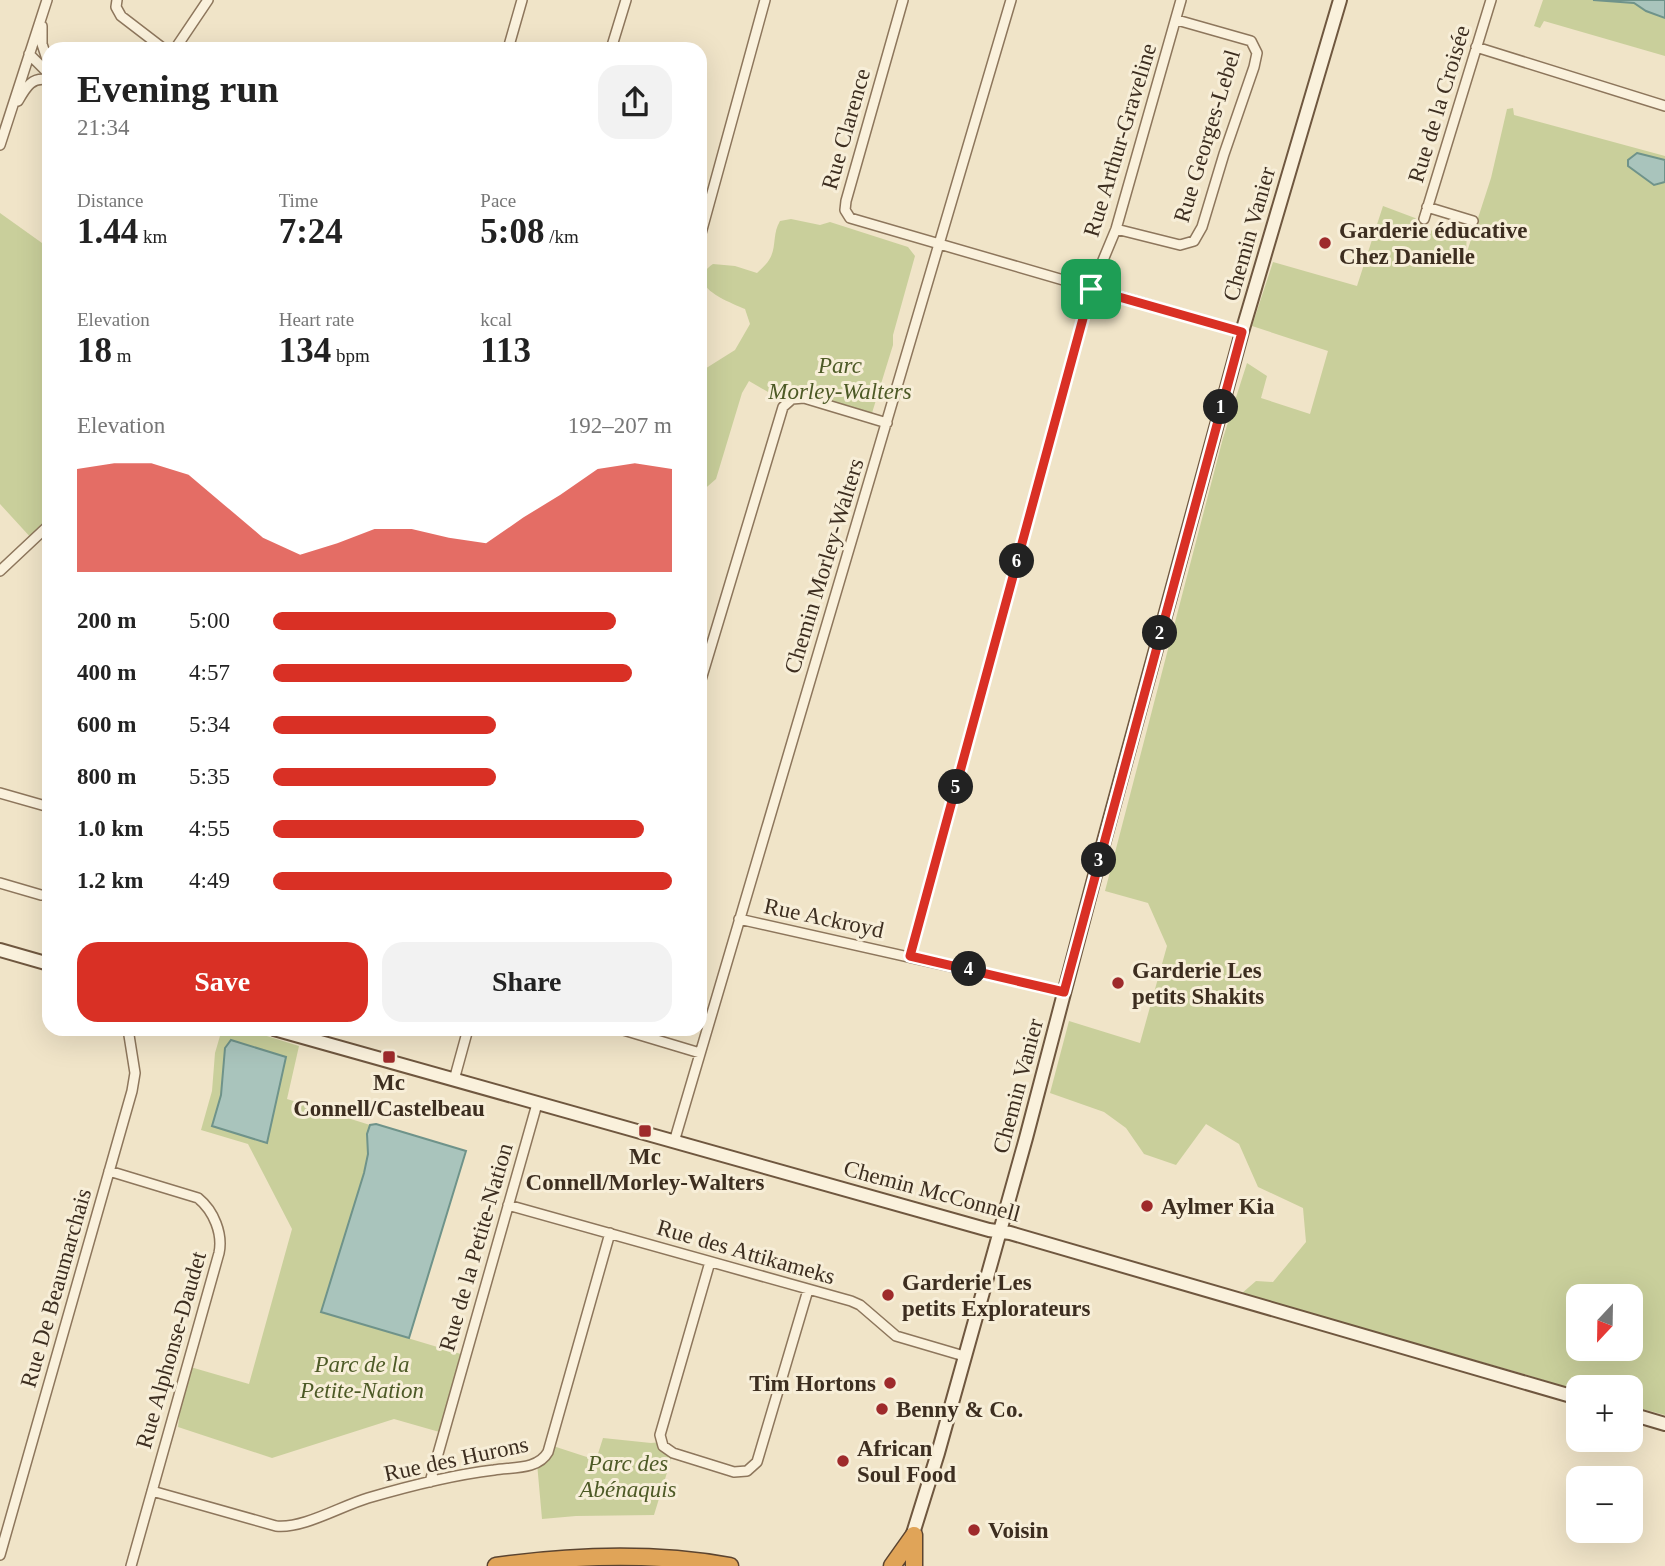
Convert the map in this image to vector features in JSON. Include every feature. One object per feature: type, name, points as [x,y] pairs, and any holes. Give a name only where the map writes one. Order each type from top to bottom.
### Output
[{"type":"highway","points":[[892,1566],[914,1535]]},
{"type":"highway","points":[[912,1566],[914,1535]]},
{"type":"highway","points":[[496,1566],[562,1558],[620,1556],[730,1566]]},
{"type":"main road","name":"Chemin Vanier","points":[[901,1566],[914,1535],[1000,1232],[1242,332],[1340,0]]},
{"type":"main road","points":[[0,950],[42,962]]},
{"type":"main road","name":"Chemin McConnell","points":[[299,1036],[1010,1233],[1566,1395]]},
{"type":"main road","points":[[1643,1418],[1665,1424]]},
{"type":"street","points":[[0,145],[47,0]]},
{"type":"street","points":[[43,42],[41,32],[47,0]]},
{"type":"street","points":[[117,0],[116,7],[121,16],[155,42]]},
{"type":"street","points":[[180,42],[208,0]]},
{"type":"street","points":[[510,42],[522,0]]},
{"type":"street","points":[[613,42],[626,0]]},
{"type":"street","points":[[707,211],[765,0]]},
{"type":"street","name":"Rue Clarence","points":[[903,0],[845,210],[853,220],[939,245]]},
{"type":"street","name":"Chemin Morley-Walters","points":[[707,1030],[1011,0]]},
{"type":"street","name":"Rue Arthur-Graveline","points":[[910,956],[1091,289],[1116,229],[1181,0]]},
{"type":"street","name":"Rue de la Croisée","points":[[1424,219],[1491,0]]},
{"type":"street","name":"Rue Georges-Lebel","points":[[1116,229],[1180,245],[1194,241],[1202,227],[1254,67],[1257,53],[1251,41],[1177,20]]},
{"type":"street","points":[[1476,47],[1665,106]]},
{"type":"street","points":[[29,54],[42,67]]},
{"type":"street","points":[[8,121],[27,85],[42,79]]},
{"type":"street","points":[[1427,207],[1473,221]]},
{"type":"street","points":[[939,245],[1242,332]]},
{"type":"street","points":[[707,660],[783,407],[792,399],[804,398],[887,423]]},
{"type":"street","points":[[0,571],[42,532]]},
{"type":"street","points":[[0,793],[42,805]]},
{"type":"street","points":[[0,883],[42,895]]},
{"type":"street","name":"Rue Ackroyd","points":[[740,919],[1064,992]]},
{"type":"street","name":"Rue De Beaumarchais","points":[[0,1555],[134,1081],[129,1036]]},
{"type":"street","points":[[453,1080],[466,1036]]},
{"type":"street","points":[[643,1036],[700,1053]]},
{"type":"street","name":"Chemin Morley-Walters","points":[[674,1142],[705,1036]]},
{"type":"street","name":"Rue de la Petite-Nation","points":[[430,1482],[537,1104]]},
{"type":"street","name":"Rue Alphonse-Daudet","points":[[109,1171],[198,1198],[207,1207],[221,1238],[131,1566]]},
{"type":"street","name":"Rue des Attikameks","points":[[508,1205],[860,1305],[896,1336],[964,1356]]},
{"type":"street","name":"Rue des Hurons","points":[[152,1491],[282,1527],[430,1482],[480,1471],[531,1465],[545,1458],[610,1233]]},
{"type":"street","points":[[710,1262],[660,1435],[663,1446],[673,1453],[734,1472],[747,1471],[760,1455],[808,1290]]},
{"type":"green space","points":[[1543,0],[1665,0],[1665,56],[1544,21],[1540,28],[1534,26]]},
{"type":"green space","points":[[1513,108],[1514,115],[1665,156],[1665,1415],[1643,1409],[1643,1375],[1566,1375],[1566,1387],[1241,1294],[1256,1281],[1273,1282],[1306,1242],[1303,1208],[1258,1187],[1239,1144],[1206,1124],[1176,1165],[1144,1154],[1126,1128],[1104,1112],[1050,1093],[1069,1021],[1140,1043],[1167,946],[1148,903],[1105,891],[1223,438],[1247,363],[1267,376],[1261,398],[1310,414],[1328,351],[1252,326],[1273,262],[1357,286],[1383,206],[1415,218],[1428,230],[1450,233],[1467,229],[1466,255],[1491,178],[1507,109]]},
{"type":"green space","points":[[0,213],[42,243],[42,532],[33,540],[0,504]]},
{"type":"green space","name":"Parc Morley-Walters","points":[[791,219],[820,225],[830,222],[908,247],[915,256],[893,335],[893,345],[872,413],[806,394],[792,394],[782,400],[749,381],[742,393],[716,479],[707,487],[707,368],[735,350],[750,324],[745,309],[707,288],[707,270],[713,264],[735,266],[757,273],[771,255],[780,221]]},
{"type":"green space","name":"Parc de la Petite-Nation","points":[[220,1036],[267,1036],[299,1046],[287,1099],[370,1125],[364,1173],[321,1312],[464,1355],[443,1433],[394,1419],[272,1458],[178,1427],[187,1366],[249,1384],[292,1229],[248,1144],[201,1130],[212,1091],[215,1053]]},
{"type":"green space","name":"Parc des Abénaquis","points":[[603,1438],[661,1442],[673,1453],[654,1515],[542,1519],[537,1463],[550,1445],[596,1460]]},
{"type":"water","points":[[1593,0],[1665,0],[1665,18],[1634,3]]},
{"type":"water","points":[[1637,153],[1665,160],[1665,182],[1654,185],[1628,166],[1628,160]]},
{"type":"water","points":[[231,1040],[286,1057],[267,1143],[212,1126],[221,1095],[225,1048]]},
{"type":"water","points":[[376,1124],[466,1151],[409,1338],[321,1312],[364,1173],[368,1154],[367,1134],[370,1125]]},
{"type":"place","name":"Garderie éducative Chez Danielle","points":[[1325,243]]},
{"type":"place","name":"Garderie Les petits Shakits","points":[[1118,983]]},
{"type":"place","name":"Mc Connell/Castelbeau","points":[[389,1057]]},
{"type":"place","name":"Mc Connell/Morley-Walters","points":[[645,1131]]},
{"type":"place","name":"Aylmer Kia","points":[[1147,1206]]},
{"type":"place","name":"Garderie Les petits Explorateurs","points":[[888,1295]]},
{"type":"place","name":"Tim Hortons","points":[[890,1383]]},
{"type":"place","name":"Benny & Co.","points":[[882,1409]]},
{"type":"place","name":"African Soul Food","points":[[843,1461]]},
{"type":"place","name":"Voisin","points":[[974,1530]]},
{"type":"route","points":[[1091,289],[1242,332],[1064,992],[910,956],[1091,289]]}]
